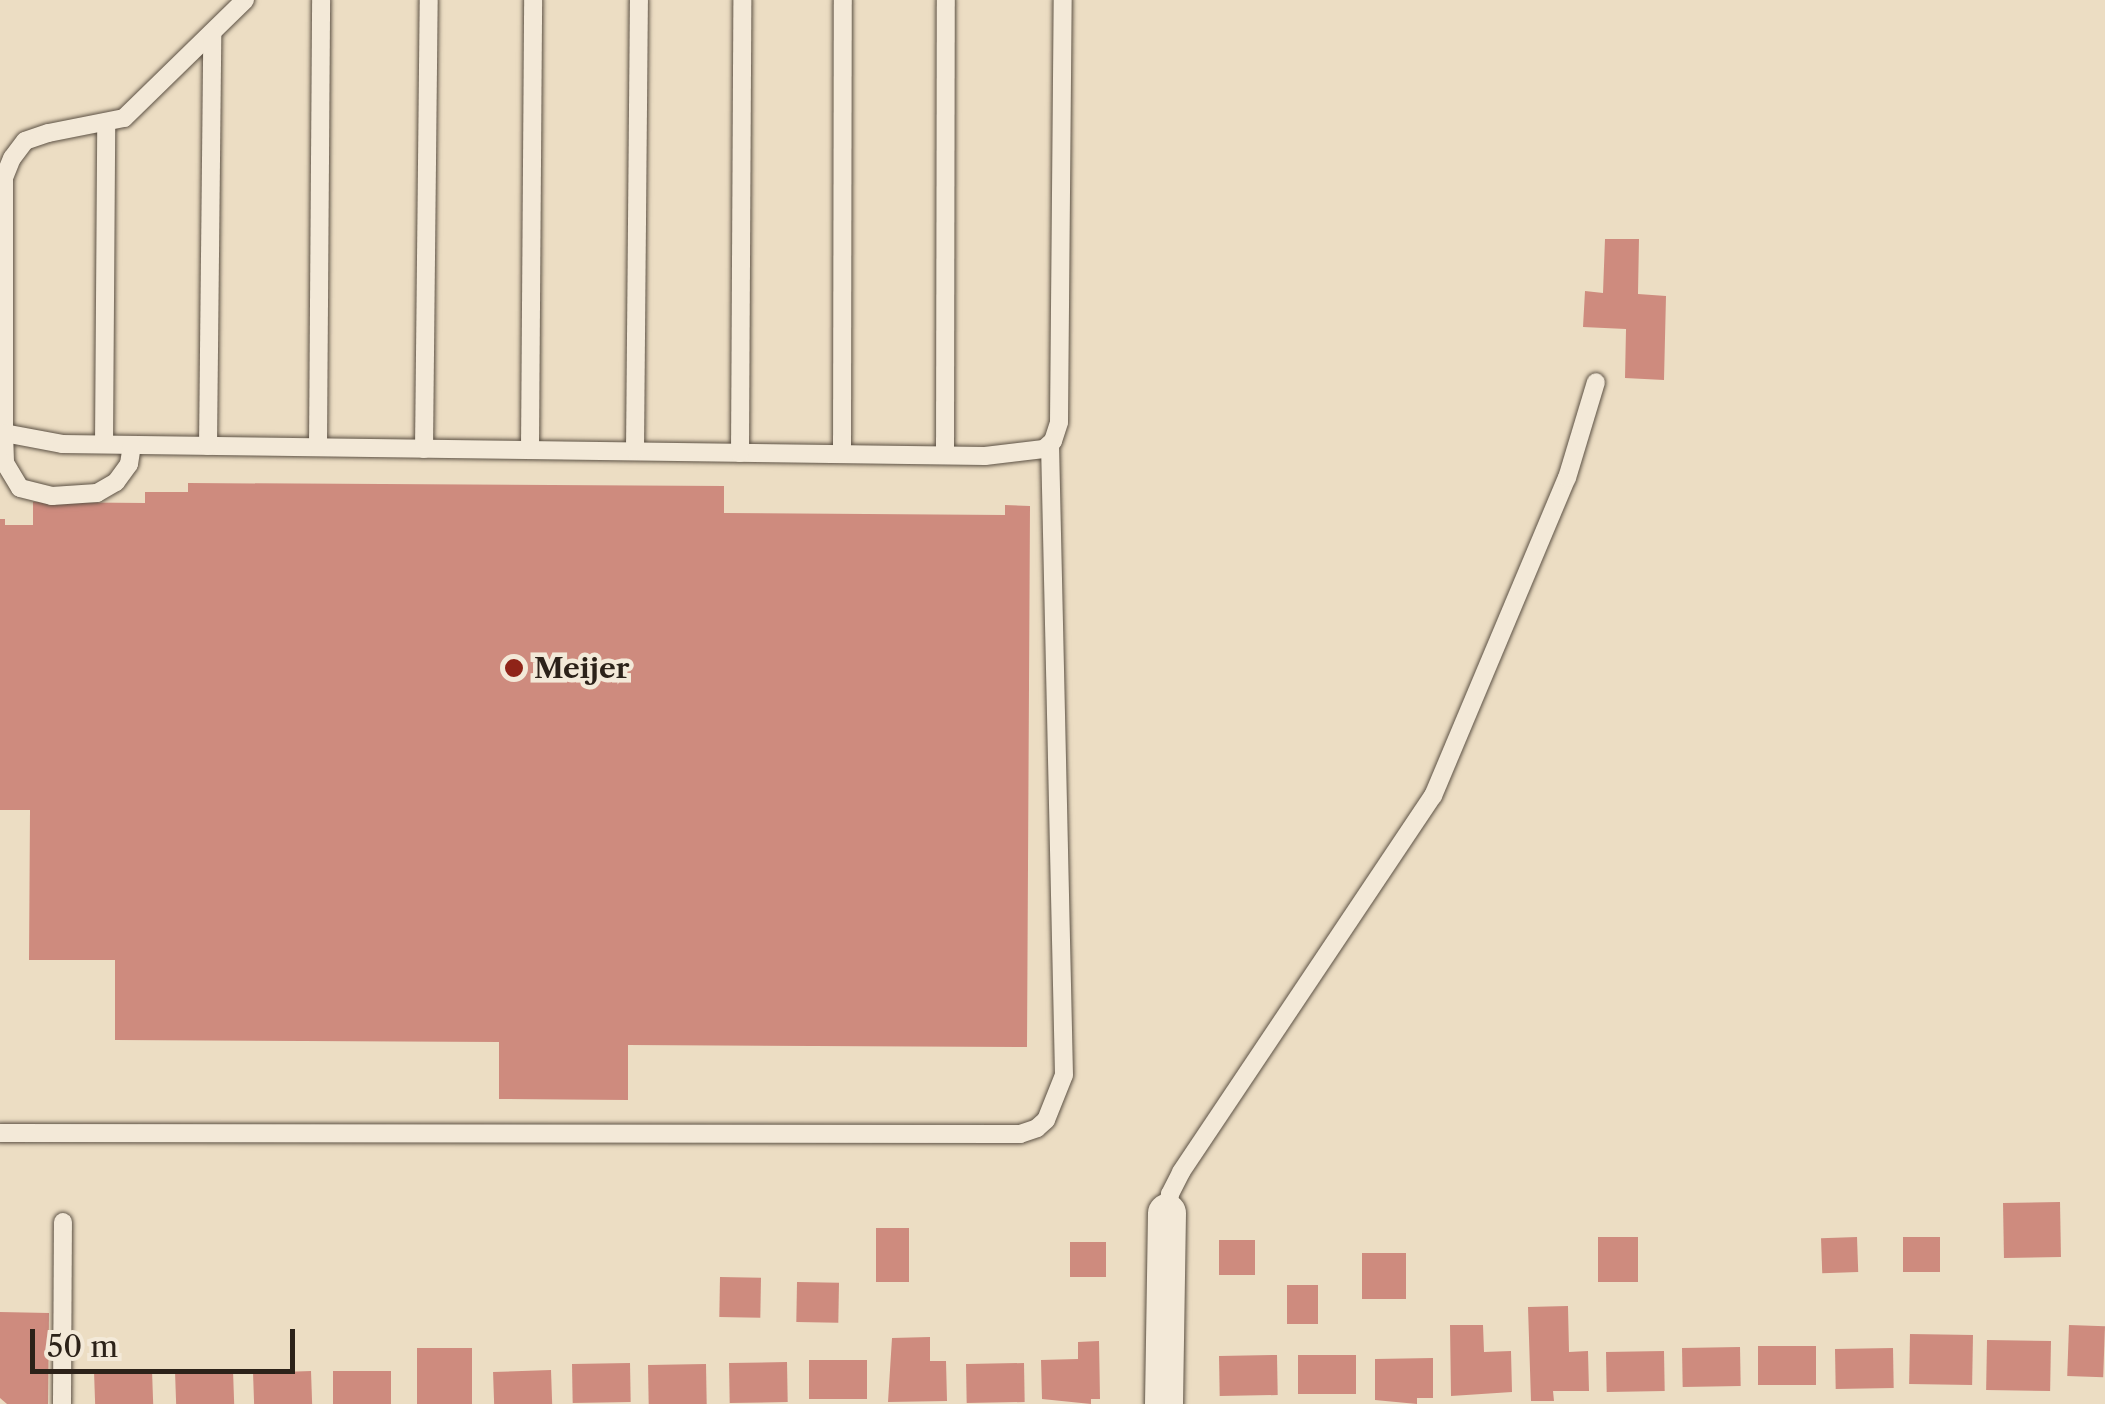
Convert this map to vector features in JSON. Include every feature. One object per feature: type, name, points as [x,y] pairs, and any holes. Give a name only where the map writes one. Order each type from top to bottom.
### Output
[{"type":"street","points":[[1164,1404],[1168,1212]]},
{"type":"lane","points":[[132,445],[129,464],[116,482],[97,493],[52,496],[20,488],[6,463],[4,178],[25,141],[124,118],[246,0]]},
{"type":"lane","points":[[318,447],[322,0]]},
{"type":"lane","points":[[424,448],[429,0]]},
{"type":"lane","points":[[530,450],[534,0]]},
{"type":"lane","points":[[634,451],[639,0]]},
{"type":"lane","points":[[740,452],[742,0]]},
{"type":"lane","points":[[842,454],[843,0]]},
{"type":"lane","points":[[945,455],[946,0]]},
{"type":"lane","points":[[0,1133],[1020,1134],[1046,1120],[1064,1075],[1050,444],[1060,422],[1063,0]]},
{"type":"lane","points":[[208,446],[212,32]]},
{"type":"lane","points":[[104,444],[106,122]]},
{"type":"lane","points":[[1168,1212],[1170,1194],[1181,1172],[1434,796],[1567,478],[1596,382]]},
{"type":"lane","points":[[4,433],[62,444],[842,454],[1024,455],[1050,444]]},
{"type":"lane","points":[[62,1404],[63,1222]]},
{"type":"building","points":[[1605,239],[1639,239],[1638,294],[1666,296],[1664,380],[1625,378],[1626,329],[1583,327],[1585,291],[1603,293]]},
{"type":"building","name":"Meijer","points":[[188,483],[724,486],[724,513],[1005,515],[1005,505],[1030,506],[1027,1047],[628,1045],[628,1100],[499,1099],[499,1042],[115,1040],[115,960],[29,960],[30,810],[0,810],[0,519],[5,519],[5,525],[33,525],[33,502],[145,503],[145,492],[188,492]]},
{"type":"building","points":[[2060,1202],[2061,1257],[2004,1258],[2003,1203]]},
{"type":"building","points":[[876,1228],[909,1228],[909,1282],[876,1282]]},
{"type":"building","points":[[1598,1237],[1638,1237],[1638,1282],[1598,1282]]},
{"type":"building","points":[[1857,1237],[1858,1272],[1822,1273],[1821,1238]]},
{"type":"building","points":[[1903,1237],[1940,1237],[1940,1272],[1903,1272]]},
{"type":"building","points":[[1219,1240],[1255,1240],[1255,1275],[1219,1275]]},
{"type":"building","points":[[1070,1242],[1106,1242],[1106,1277],[1070,1277]]},
{"type":"building","points":[[1362,1253],[1406,1253],[1406,1299],[1362,1299]]},
{"type":"building","points":[[720,1277],[761,1278],[760,1318],[719,1317]]},
{"type":"building","points":[[797,1282],[839,1283],[838,1323],[796,1322]]},
{"type":"building","points":[[1287,1285],[1318,1285],[1318,1324],[1287,1324]]},
{"type":"building","points":[[1568,1306],[1569,1352],[1588,1351],[1589,1391],[1553,1391],[1554,1401],[1531,1401],[1528,1307]]},
{"type":"building","points":[[0,1312],[49,1313],[48,1404],[7,1404],[0,1398]]},
{"type":"building","points":[[1450,1325],[1483,1325],[1484,1352],[1511,1351],[1512,1392],[1451,1396]]},
{"type":"building","points":[[2069,1325],[2105,1326],[2103,1377],[2067,1376]]},
{"type":"building","points":[[1910,1334],[1973,1335],[1972,1385],[1909,1384]]},
{"type":"building","points":[[930,1337],[930,1361],[946,1361],[947,1401],[888,1402],[892,1338]]},
{"type":"building","points":[[1987,1340],[2051,1341],[2050,1391],[1986,1390]]},
{"type":"building","points":[[1099,1341],[1100,1399],[1091,1399],[1091,1404],[1042,1399],[1041,1360],[1078,1359],[1078,1342]]},
{"type":"building","points":[[1758,1346],[1816,1346],[1816,1385],[1758,1385]]},
{"type":"building","points":[[1740,1347],[1741,1386],[1683,1387],[1682,1348]]},
{"type":"building","points":[[417,1348],[472,1348],[472,1404],[417,1404]]},
{"type":"building","points":[[1893,1348],[1894,1388],[1836,1389],[1835,1349]]},
{"type":"building","points":[[1664,1351],[1665,1391],[1607,1392],[1606,1352]]},
{"type":"building","points":[[1277,1355],[1278,1395],[1220,1396],[1219,1356]]},
{"type":"building","points":[[1298,1355],[1356,1355],[1356,1394],[1298,1394]]},
{"type":"building","points":[[1433,1358],[1433,1398],[1417,1398],[1417,1404],[1375,1400],[1375,1359]]},
{"type":"building","points":[[809,1360],[867,1360],[867,1399],[809,1399]]},
{"type":"building","points":[[787,1362],[788,1402],[730,1403],[729,1363]]},
{"type":"building","points":[[630,1363],[631,1402],[573,1403],[572,1364]]},
{"type":"building","points":[[1024,1363],[1025,1402],[967,1403],[966,1364]]},
{"type":"building","points":[[706,1364],[707,1404],[649,1404],[648,1365]]},
{"type":"building","points":[[152,1370],[153,1404],[95,1404],[94,1372]]},
{"type":"building","points":[[233,1370],[234,1404],[176,1404],[175,1372]]},
{"type":"building","points":[[551,1370],[552,1404],[494,1404],[493,1372]]},
{"type":"building","points":[[311,1371],[312,1404],[254,1404],[253,1373]]},
{"type":"building","points":[[333,1371],[391,1371],[391,1404],[333,1404]]},
{"type":"place","name":"Meijer","points":[[514,668]]}]
